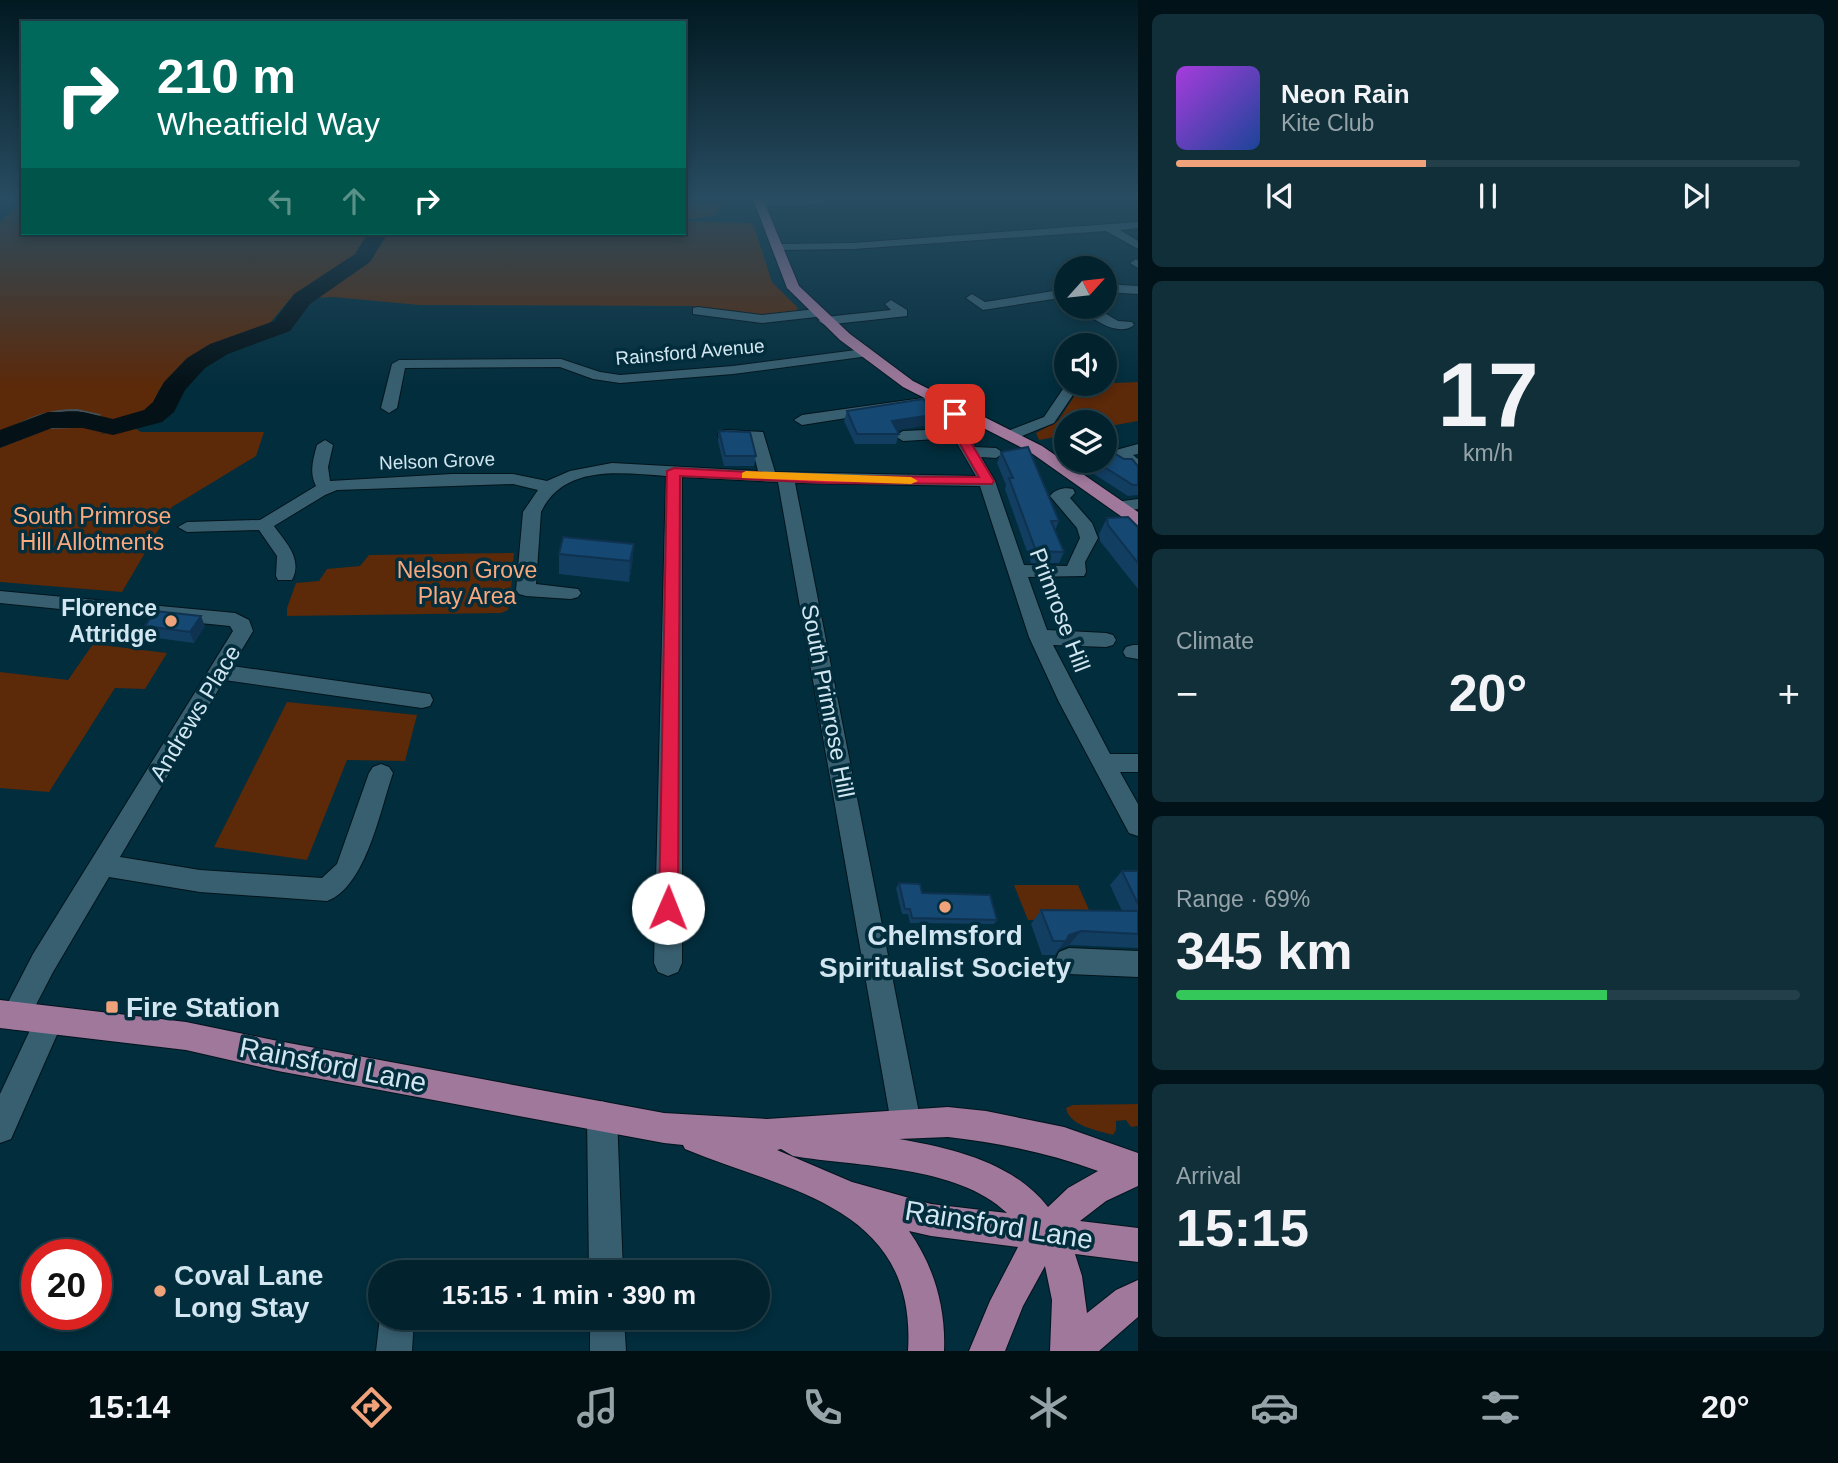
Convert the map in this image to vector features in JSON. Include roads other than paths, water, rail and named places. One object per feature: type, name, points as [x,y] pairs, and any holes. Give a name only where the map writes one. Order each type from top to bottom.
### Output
[{"type":"main road","points":[[782,262],[789,281],[798,295],[864,353],[908,384],[1011,436],[1130,505],[1138,520]]},
{"type":"main road","name":"Rainsford Lane","points":[[7,1015],[186,1036],[278,1056],[602,1115],[664,1128],[769,1162],[850,1198],[931,1220],[1138,1245]]},
{"type":"main road","name":"Rainsford Lane","points":[[664,1128],[767,1135],[948,1122],[1026,1133],[1138,1170]]},
{"type":"main road","points":[[767,1135],[838,1149],[936,1162],[991,1181],[1023,1204],[1049,1233],[1069,1293],[1071,1324],[1068,1351]]},
{"type":"main road","points":[[987,1351],[1004,1305],[1049,1233],[1070,1207],[1104,1184],[1138,1170]]},
{"type":"main road","points":[[850,1198],[891,1234],[912,1269],[923,1298],[928,1330],[926,1351]]},
{"type":"main road","points":[[1074,1351],[1102,1321],[1120,1306],[1138,1297]]},
{"type":"street","points":[[1117,289],[1138,290]]},
{"type":"street","points":[[996,315],[978,302],[1054,295]]},
{"type":"street","points":[[698,311],[762,319],[902,313],[891,304]]},
{"type":"street","points":[[1105,319],[1115,325],[1127,324]]},
{"type":"street","name":"Rainsford Avenue","points":[[389,408],[399,364],[561,363],[597,376],[620,379],[733,370],[864,353]]},
{"type":"street","points":[[1011,436],[1049,420],[1065,396]]},
{"type":"street","points":[[802,420],[937,400]]},
{"type":"street","points":[[903,436],[958,432],[953,418],[960,410]]},
{"type":"street","name":"Primrose Hill","points":[[958,432],[987,481],[1039,637],[1138,826]]},
{"type":"street","name":"South Primrose Hill","points":[[726,435],[757,435],[777,477],[906,1123]]},
{"type":"street","points":[[325,445],[318,471],[325,488]]},
{"type":"street","points":[[1138,449],[1122,453],[1138,468]]},
{"type":"street","points":[[971,452],[996,453]]},
{"type":"street","points":[[571,593],[526,590],[532,512],[536,501],[549,487],[573,475],[612,468],[777,477],[987,481]]},
{"type":"street","points":[[668,963],[674,471]]},
{"type":"street","name":"Nelson Grove","points":[[264,526],[325,488],[354,484],[452,479],[523,480],[549,487]]},
{"type":"street","points":[[1017,571],[1077,572],[1076,562],[1089,538],[1086,527],[1059,496],[1067,493]]},
{"type":"street","points":[[187,527],[264,526],[286,556],[285,576]]},
{"type":"street","name":"Andrews Place","points":[[0,597],[235,620],[242,625],[243,631],[104,865],[7,1015]]},
{"type":"street","points":[[1039,637],[1106,640]]},
{"type":"street","points":[[218,672],[422,700]]},
{"type":"street","points":[[1103,763],[1138,763]]},
{"type":"street","points":[[104,865],[200,881],[327,890],[347,870],[382,773]]},
{"type":"street","points":[[1069,961],[1138,964]]},
{"type":"street","points":[[0,1128],[49,1021]]},
{"type":"street","points":[[602,1115],[606,1260]]},
{"type":"street","points":[[394,1351],[396,1330]]},
{"type":"street","points":[[607,1330],[608,1351]]},
{"type":"waterway","points":[[0,440],[48,420],[83,420],[113,427],[153,416],[165,406],[173,387],[196,363],[219,349],[282,326],[302,299],[357,262]]},
{"type":"place","name":"Florence Attridge","points":[[171,621]]},
{"type":"place","name":"Chelmsford Spiritualist Society","points":[[945,907]]},
{"type":"place","name":"Fire Station","points":[[112,1007]]},
{"type":"place","name":"Coval Lane Long Stay","points":[[160,1291]]},
{"type":"park label","name":"South Primrose Hill Allotments","points":[[92,529]]},
{"type":"park label","name":"Nelson Grove Play Area","points":[[467,583]]}]
